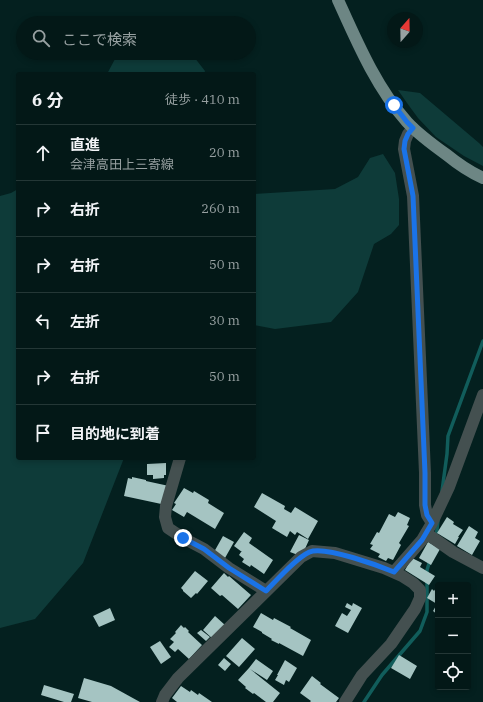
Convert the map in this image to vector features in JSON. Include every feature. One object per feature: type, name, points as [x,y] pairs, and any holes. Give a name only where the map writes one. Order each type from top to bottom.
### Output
[{"type":"main road","points":[[338,0],[365,58],[380,84],[407,122],[425,140],[450,158],[483,178]]},
{"type":"street","points":[[413,128],[405,141],[404,149],[413,196],[425,473],[425,505],[427,515],[432,523]]},
{"type":"street","points":[[394,572],[422,540],[432,523],[449,487],[483,395]]},
{"type":"street","points":[[179,460],[166,511],[165,517],[168,528],[204,549],[229,568],[266,591]]},
{"type":"street","points":[[426,533],[453,552],[483,568]]},
{"type":"street","points":[[162,702],[165,695],[178,678],[300,557],[312,551],[335,553],[384,568],[402,576],[413,583],[420,590],[420,598],[416,609],[391,644],[362,675],[345,702]]},
{"type":"shaded area","points":[[114,60],[196,60],[205,71],[205,72],[108,72]]},
{"type":"shaded area","points":[[398,90],[420,93],[479,143],[483,147],[483,166],[464,156],[436,137],[418,118]]},
{"type":"shaded area","points":[[383,154],[395,173],[399,199],[399,225],[391,234],[374,244],[358,292],[331,322],[275,329],[256,325],[256,194],[335,189],[358,177],[370,158]]},
{"type":"shaded area","points":[[16,190],[16,460],[123,460],[83,563],[35,619],[0,628],[0,196]]},
{"type":"building","points":[[166,463],[166,475],[164,475],[164,478],[153,479],[153,475],[147,475],[147,464]]},
{"type":"building","points":[[132,477],[169,486],[166,505],[124,496],[128,478],[132,479]]},
{"type":"building","points":[[184,488],[193,493],[194,491],[209,500],[208,503],[224,513],[215,529],[187,512],[184,517],[172,510],[176,504],[174,503]]},
{"type":"building","points":[[262,493],[285,506],[284,509],[291,513],[295,507],[318,521],[308,539],[297,532],[295,535],[290,531],[287,537],[272,528],[276,521],[254,507]]},
{"type":"building","points":[[398,512],[410,518],[407,525],[409,526],[399,543],[401,545],[393,560],[388,558],[386,561],[378,557],[380,554],[370,549],[373,545],[370,544],[377,532],[379,533],[389,514],[395,517]]},
{"type":"building","points":[[447,517],[454,522],[453,524],[463,530],[455,544],[437,533]]},
{"type":"building","points":[[469,526],[478,532],[475,538],[480,541],[472,555],[457,546]]},
{"type":"building","points":[[244,532],[252,538],[249,543],[273,560],[264,574],[251,565],[250,567],[242,562],[244,559],[239,555],[242,552],[234,546]]},
{"type":"building","points":[[299,535],[309,540],[304,551],[298,555],[290,552]]},
{"type":"building","points":[[223,536],[234,542],[225,558],[214,552]]},
{"type":"building","points":[[428,542],[440,549],[431,565],[419,558]]},
{"type":"building","points":[[412,558],[422,563],[420,567],[435,576],[429,585],[405,570]]},
{"type":"building","points":[[195,571],[208,581],[197,594],[196,593],[191,598],[181,588]]},
{"type":"building","points":[[224,573],[251,595],[238,609],[222,595],[220,596],[211,588]]},
{"type":"building","points":[[432,589],[434,591],[435,590],[435,603],[427,598]]},
{"type":"building","points":[[347,603],[352,606],[353,603],[362,608],[348,633],[335,626],[342,613],[347,616],[351,610],[345,607]]},
{"type":"building","points":[[110,608],[115,620],[99,627],[93,616]]},
{"type":"building","points":[[261,613],[273,620],[274,618],[291,627],[290,628],[311,640],[303,656],[271,640],[272,639],[253,627]]},
{"type":"building","points":[[215,616],[225,625],[213,639],[203,630]]},
{"type":"building","points":[[181,625],[184,628],[185,627],[189,631],[188,632],[202,645],[189,659],[178,649],[175,652],[169,647],[174,642],[170,639]]},
{"type":"building","points":[[201,630],[210,637],[206,641],[197,633]]},
{"type":"building","points":[[242,638],[255,649],[239,667],[226,656]]},
{"type":"building","points":[[160,641],[171,657],[161,664],[150,647]]},
{"type":"building","points":[[399,655],[417,666],[410,679],[391,668]]},
{"type":"building","points":[[224,658],[231,664],[225,671],[218,665]]},
{"type":"building","points":[[256,659],[273,671],[267,680],[250,669],[280,693],[273,702],[266,702],[254,693],[253,694],[238,680]]},
{"type":"building","points":[[285,660],[297,668],[289,682],[286,680],[284,685],[275,680]]},
{"type":"building","points":[[312,676],[339,698],[336,702],[310,702],[311,701],[300,693]]},
{"type":"building","points":[[84,678],[111,686],[140,702],[92,702],[78,698]]},
{"type":"building","points":[[44,685],[74,694],[71,702],[64,702],[41,695]]},
{"type":"building","points":[[181,686],[190,692],[191,690],[198,695],[199,693],[212,702],[177,702],[172,698]]},
{"type":"waterway","points":[[442,491],[448,436],[483,341]]},
{"type":"waterway","points":[[436,537],[438,521]]},
{"type":"waterway","points":[[364,702],[382,675],[420,631],[427,612],[427,570],[430,560]]},
{"type":"route","points":[[183,538],[204,549],[229,568],[266,591],[300,557],[312,551],[335,553],[394,572],[422,540],[432,523],[427,515],[425,505],[425,473],[413,196],[404,149],[408,134],[413,128],[394,105]]}]
